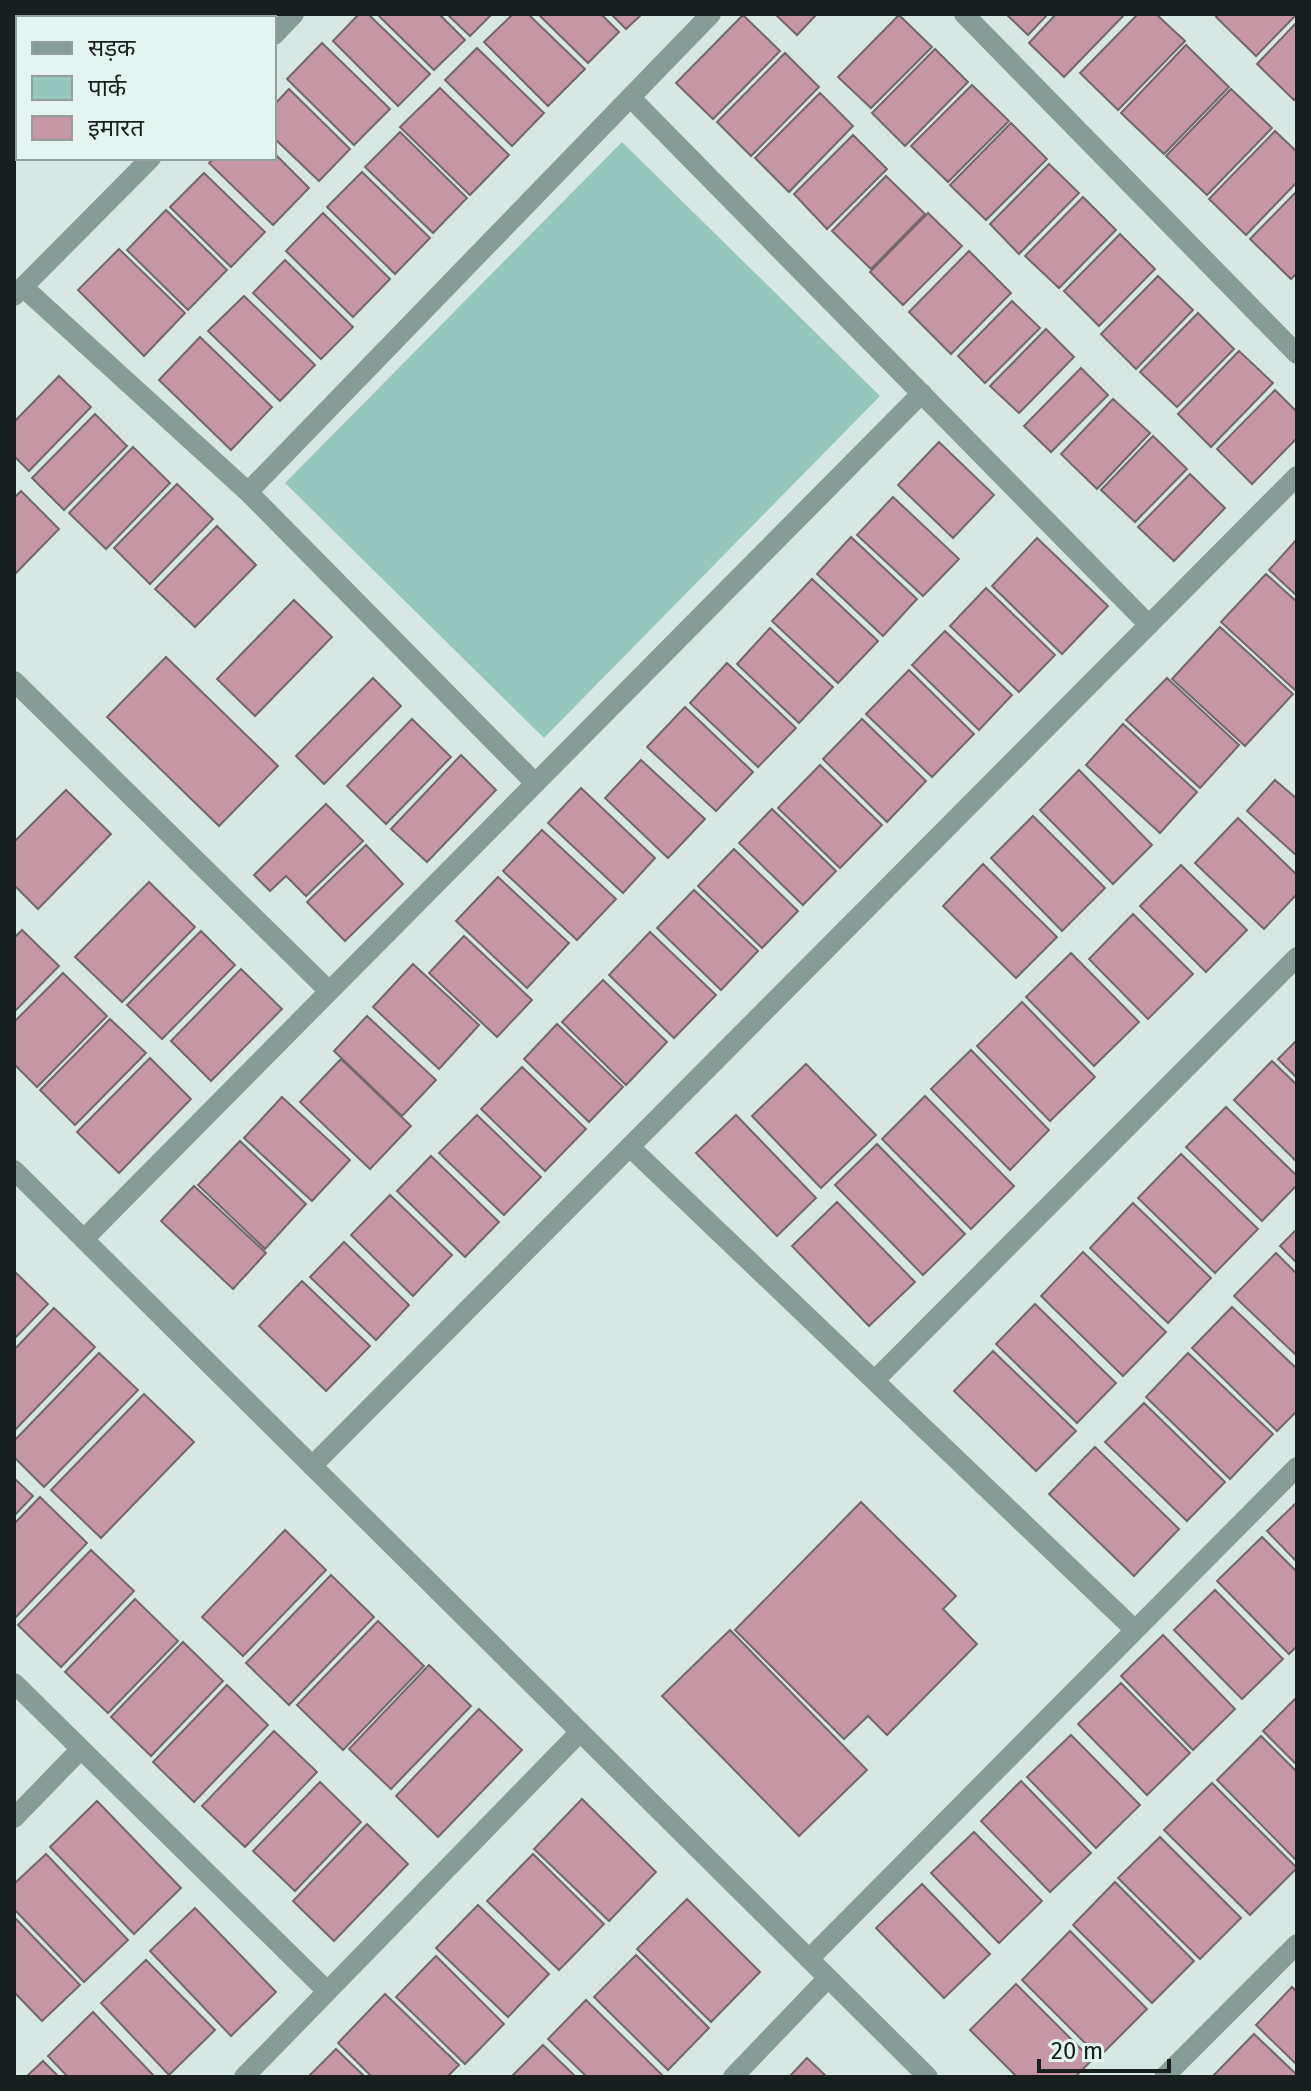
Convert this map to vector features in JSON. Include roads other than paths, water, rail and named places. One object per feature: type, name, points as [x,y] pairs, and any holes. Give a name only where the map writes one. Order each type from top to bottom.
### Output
[{"type":"street","points":[[276,33],[294,14]]},
{"type":"street","points":[[248,492],[711,14]]},
{"type":"street","points":[[964,14],[1297,354]]},
{"type":"street","points":[[631,98],[1149,625]]},
{"type":"street","points":[[149,160],[18,291],[248,492],[535,783]]},
{"type":"street","points":[[84,1239],[922,393]]},
{"type":"street","points":[[312,1466],[1297,476]]},
{"type":"street","points":[[14,681],[329,991]]},
{"type":"street","points":[[876,1379],[1297,957]]},
{"type":"street","points":[[630,1147],[1135,1630]]},
{"type":"street","points":[[14,1170],[928,2077]]},
{"type":"street","points":[[809,1959],[1297,1467]]},
{"type":"street","points":[[14,1683],[327,1991]]},
{"type":"street","points":[[244,2077],[580,1732]]},
{"type":"street","points":[[14,1818],[81,1749]]},
{"type":"street","points":[[1164,2077],[1297,1944]]},
{"type":"street","points":[[733,2077],[828,1978]]}]
